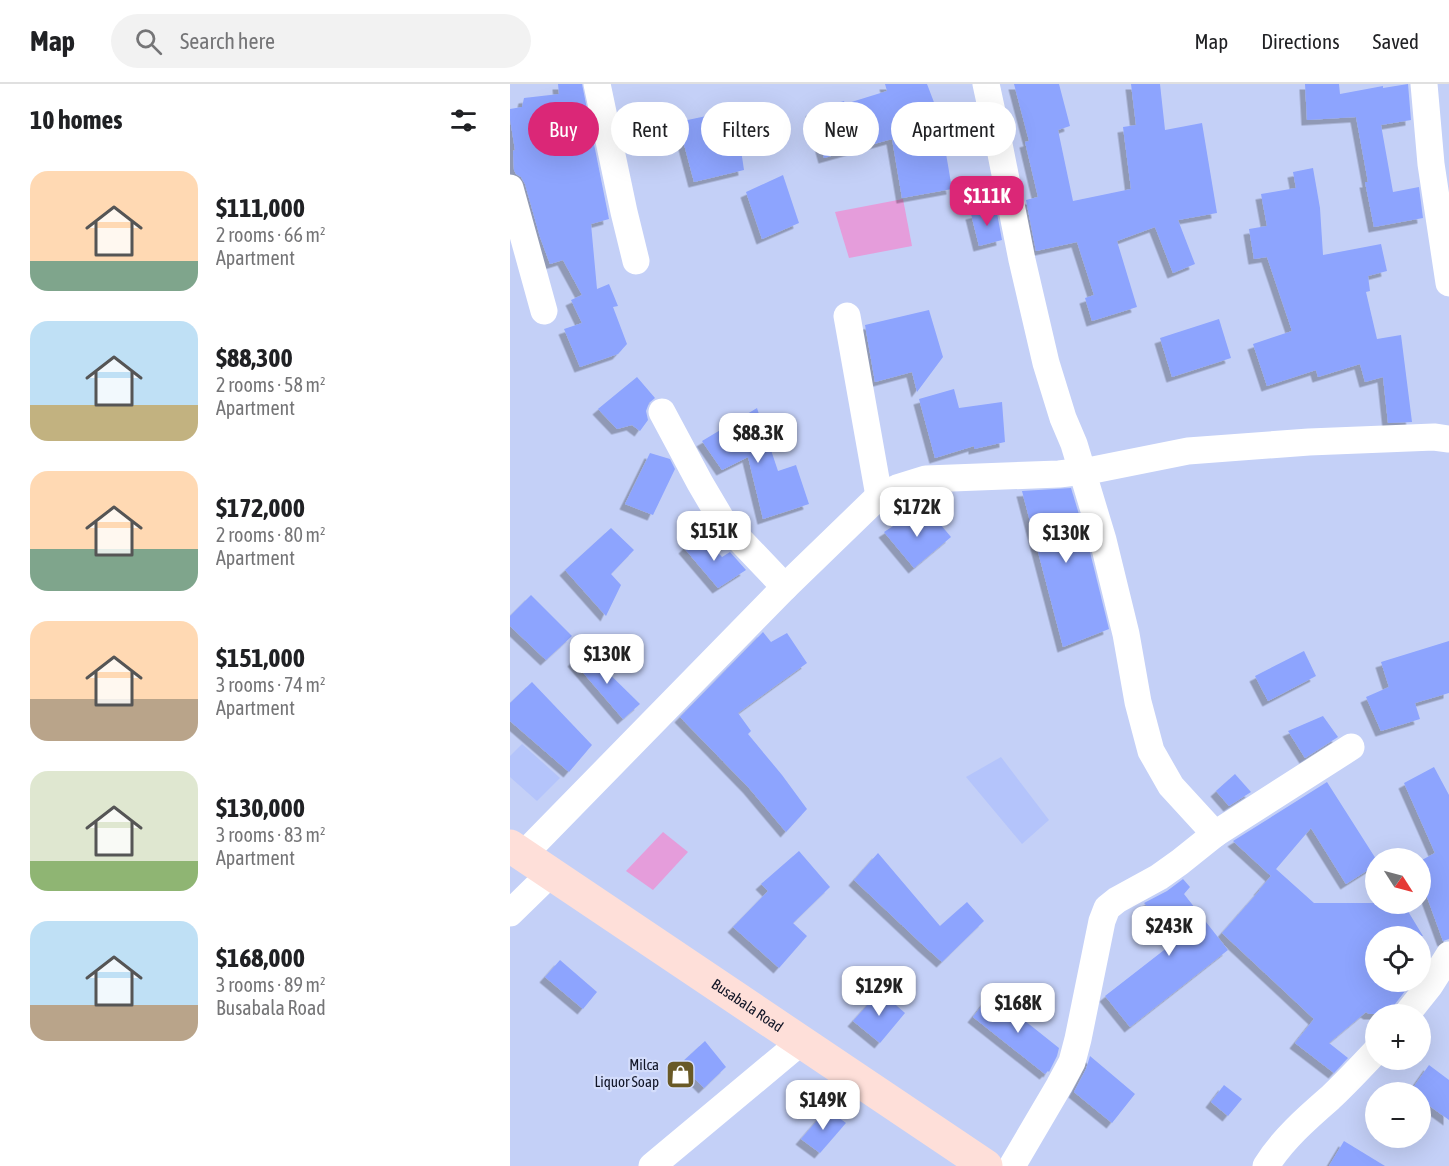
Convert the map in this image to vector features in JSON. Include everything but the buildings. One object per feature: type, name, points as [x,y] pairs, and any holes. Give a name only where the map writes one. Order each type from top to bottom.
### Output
[{"type":"street","points":[[597,84],[636,261]]},
{"type":"street","points":[[986,84],[1022,260],[1046,363],[1083,471],[1103,540],[1126,634],[1138,702],[1151,751],[1172,786],[1215,834]]},
{"type":"street","points":[[1424,84],[1431,164],[1449,283]]},
{"type":"street","points":[[510,188],[544,311]]},
{"type":"street","points":[[847,316],[879,496]]},
{"type":"street","points":[[662,412],[723,522],[785,587]]},
{"type":"street","points":[[517,850],[879,496],[897,488],[926,479],[1083,471],[1188,451],[1309,442],[1434,437],[1449,439]]},
{"type":"street","points":[[1012,1166],[1072,1062],[1102,921],[1107,908],[1166,872],[1215,834],[1351,747]]},
{"type":"street","name":"Busabala Road","points":[[517,850],[802,1041],[979,1164]]},
{"type":"street","points":[[510,913],[550,873]]},
{"type":"street","points":[[1415,1004],[1449,955]]},
{"type":"street","points":[[652,1166],[802,1041]]},
{"type":"street","points":[[1266,1166],[1270,1158],[1305,1119],[1365,1062]]},
{"type":"shaded area","points":[[903,199],[912,246],[849,258],[835,212]]},
{"type":"shaded area","points":[[522,744],[560,778],[537,801],[510,777],[510,756]]},
{"type":"shaded area","points":[[1001,757],[1049,820],[1022,844],[966,777]]},
{"type":"shaded area","points":[[663,832],[688,852],[653,890],[626,871]]},
{"type":"place","name":"Milca Liquor Soap","points":[[680,1074]]}]
